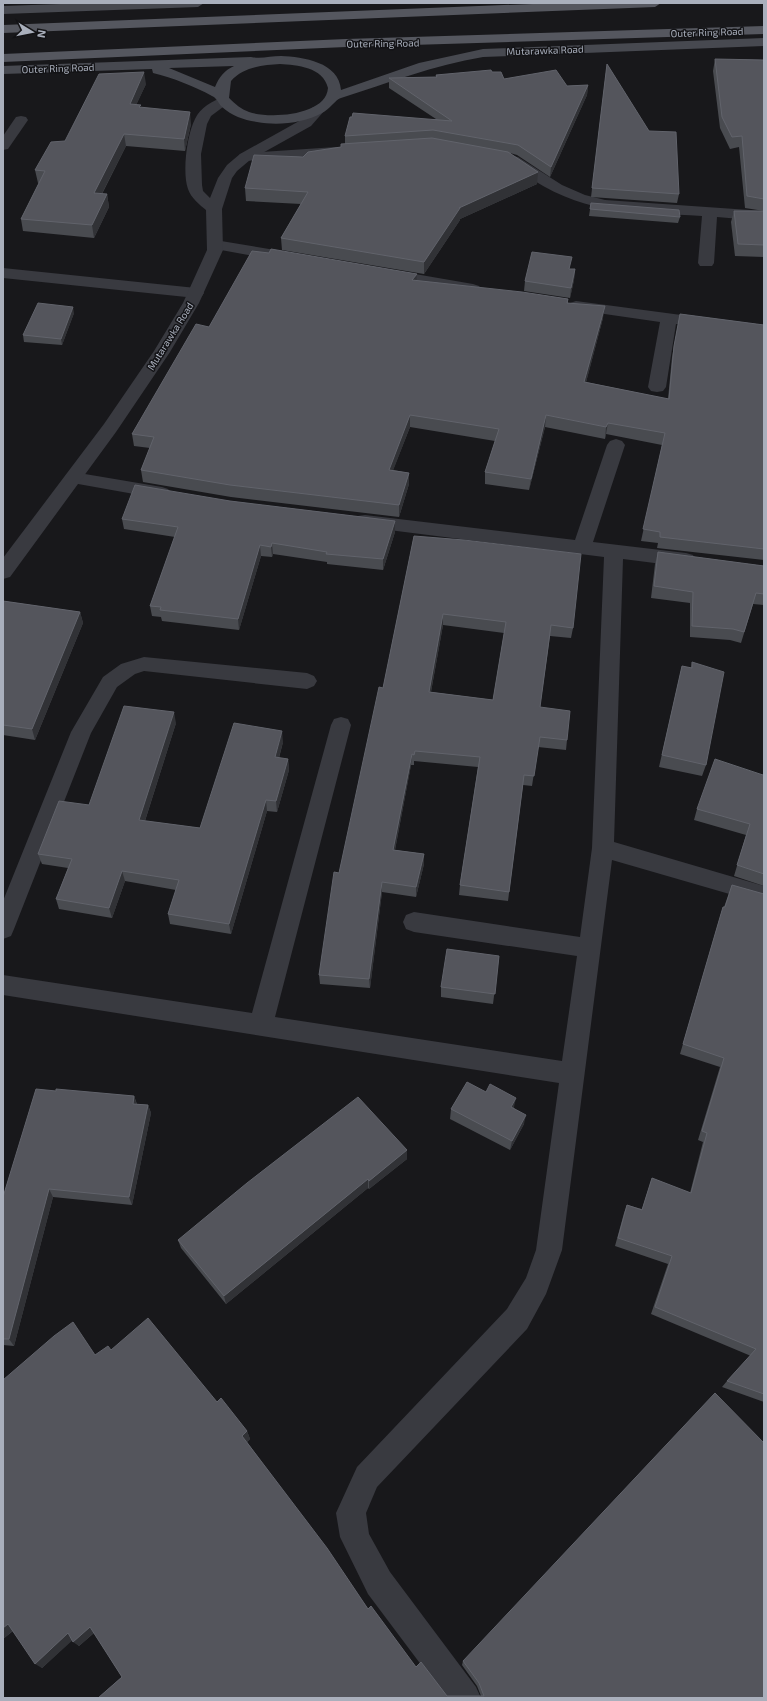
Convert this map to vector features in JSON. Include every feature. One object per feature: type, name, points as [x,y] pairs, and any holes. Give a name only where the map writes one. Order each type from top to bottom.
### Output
[{"type":"main road","points":[[3,10],[198,3]]},
{"type":"main road","points":[[3,29],[655,3]]},
{"type":"main road","name":"Outer Ring Road","points":[[3,58],[346,44],[758,30]]},
{"type":"main road","name":"Mutarawka Road","points":[[333,95],[355,91],[382,79],[449,58],[483,53],[764,42]]},
{"type":"main road","name":"Outer Ring Road","points":[[222,98],[222,84],[230,74],[243,67],[260,61],[280,60]]},
{"type":"main road","name":"Outer Ring Road","points":[[3,70],[280,60],[307,63],[323,71],[333,80],[335,88],[333,95]]},
{"type":"main road","points":[[113,66],[178,74],[222,98],[232,108],[243,114],[258,118],[290,118],[305,115],[318,110],[327,103],[333,95]]},
{"type":"street","points":[[214,208],[201,198],[195,187],[195,153],[198,127],[202,117],[222,98]]},
{"type":"street","name":"Mutarawka Road","points":[[3,572],[73,478],[162,352],[196,293],[215,250],[214,208],[226,178],[232,168],[245,157],[306,123],[318,110]]},
{"type":"street","points":[[3,146],[21,120]]},
{"type":"street","points":[[245,157],[346,151]]},
{"type":"street","points":[[497,157],[512,159],[559,191],[587,202],[605,205],[764,216]]},
{"type":"street","points":[[706,262],[710,212]]},
{"type":"street","points":[[216,245],[294,258]]},
{"type":"street","points":[[372,271],[487,291]]},
{"type":"street","points":[[4,275],[196,293]]},
{"type":"street","points":[[564,304],[764,331]]},
{"type":"street","points":[[657,387],[669,319]]},
{"type":"street","points":[[582,548],[616,445]]},
{"type":"street","points":[[73,478],[175,495]]},
{"type":"street","points":[[348,519],[701,562]]},
{"type":"street","points":[[465,1698],[379,1583],[356,1537],[351,1513],[367,1477],[517,1319],[537,1285],[549,1250],[603,848],[614,552]]},
{"type":"street","points":[[3,929],[81,732],[110,682],[128,669],[144,664],[307,681]]},
{"type":"street","points":[[261,1026],[341,725]]},
{"type":"street","points":[[603,848],[764,895]]},
{"type":"street","points":[[414,922],[589,948]]},
{"type":"street","points":[[3,985],[572,1074]]},
{"type":"building","points":[[715,59],[764,60],[764,199],[747,196],[742,136],[732,137],[722,117]]},
{"type":"building","points":[[607,64],[649,131],[676,132],[679,194],[592,188]]},
{"type":"building","points":[[491,70],[492,72],[501,72],[504,79],[556,70],[567,86],[588,85],[551,167],[518,145],[433,130],[345,136],[350,117],[352,117],[353,113],[452,121],[389,78],[437,77],[436,75]]},
{"type":"building","points":[[144,72],[130,104],[141,105],[139,107],[190,112],[184,139],[124,134],[94,193],[107,194],[92,225],[21,219],[45,171],[35,170],[51,142],[65,141],[99,74]]},
{"type":"building","points":[[432,138],[508,152],[538,172],[459,208],[424,262],[281,238],[308,192],[245,188],[254,155],[303,157],[308,152],[341,147],[341,144]]},
{"type":"building","points":[[591,203],[679,210],[680,217],[590,209]]},
{"type":"building","points":[[734,211],[764,211],[764,245],[738,244]]},
{"type":"building","points":[[271,249],[417,274],[412,280],[522,292],[568,299],[567,303],[605,306],[584,382],[669,399],[674,346],[680,314],[764,325],[764,549],[660,537],[660,532],[643,529],[665,433],[608,423],[606,427],[546,415],[531,479],[485,472],[499,429],[410,415],[389,470],[409,473],[399,505],[230,485],[141,470],[154,437],[132,434],[196,324],[209,327],[252,251],[269,253]]},
{"type":"building","points":[[532,252],[572,257],[569,269],[575,269],[571,288],[525,281]]},
{"type":"building","points":[[38,303],[73,307],[61,339],[23,335]]},
{"type":"building","points":[[135,485],[230,501],[395,521],[383,559],[326,554],[327,552],[272,543],[271,547],[260,545],[238,619],[160,610],[161,607],[150,606],[178,527],[122,519]]},
{"type":"building","points":[[414,536],[464,540],[581,554],[573,628],[551,625],[540,707],[570,711],[567,740],[540,737],[534,776],[524,775],[509,892],[460,885],[480,757],[415,751],[414,755],[412,754],[393,850],[424,854],[416,887],[382,882],[369,979],[319,975],[334,872],[339,873],[379,687],[383,688]],"holes":[[[443,614],[506,622],[493,700],[429,692]]]},
{"type":"building","points":[[658,552],[764,566],[764,594],[756,593],[744,632],[733,629],[692,626],[693,592],[654,586]]},
{"type":"building","points":[[3,601],[80,612],[32,729],[3,725]]},
{"type":"building","points":[[692,662],[724,672],[706,765],[662,755],[682,666],[692,668]]},
{"type":"building","points":[[124,706],[174,712],[139,820],[200,828],[234,723],[282,731],[275,757],[288,759],[276,801],[266,800],[229,924],[168,914],[179,880],[122,871],[109,908],[56,899],[72,859],[38,854],[59,801],[89,805]]},
{"type":"building","points":[[715,759],[763,775],[764,772],[764,874],[737,865],[750,824],[697,809]]},
{"type":"building","points":[[732,885],[764,894],[764,1394],[727,1381],[756,1349],[655,1307],[672,1256],[618,1238],[627,1205],[642,1210],[652,1178],[691,1193],[707,1133],[702,1131],[724,1058],[683,1044],[723,907],[725,907]]},
{"type":"building","points":[[447,949],[499,956],[495,994],[441,987]]},
{"type":"building","points":[[467,1082],[486,1092],[490,1084],[516,1098],[511,1107],[526,1115],[512,1141],[451,1109]]},
{"type":"building","points":[[36,1089],[56,1091],[56,1089],[134,1096],[133,1104],[148,1105],[129,1197],[49,1189],[9,1339],[3,1339],[3,1197]]},
{"type":"building","points":[[358,1097],[407,1150],[369,1181],[368,1179],[224,1296],[178,1240],[247,1183]]},
{"type":"building","points":[[148,1318],[217,1402],[221,1398],[247,1431],[242,1436],[327,1548],[368,1609],[371,1606],[416,1667],[421,1662],[447,1696],[484,1696],[479,1683],[463,1661],[715,1393],[764,1443],[764,1698],[98,1698],[122,1677],[90,1627],[73,1642],[68,1633],[35,1664],[8,1624],[3,1628],[3,1380],[54,1336],[73,1322],[95,1355],[108,1346],[111,1350]]}]
